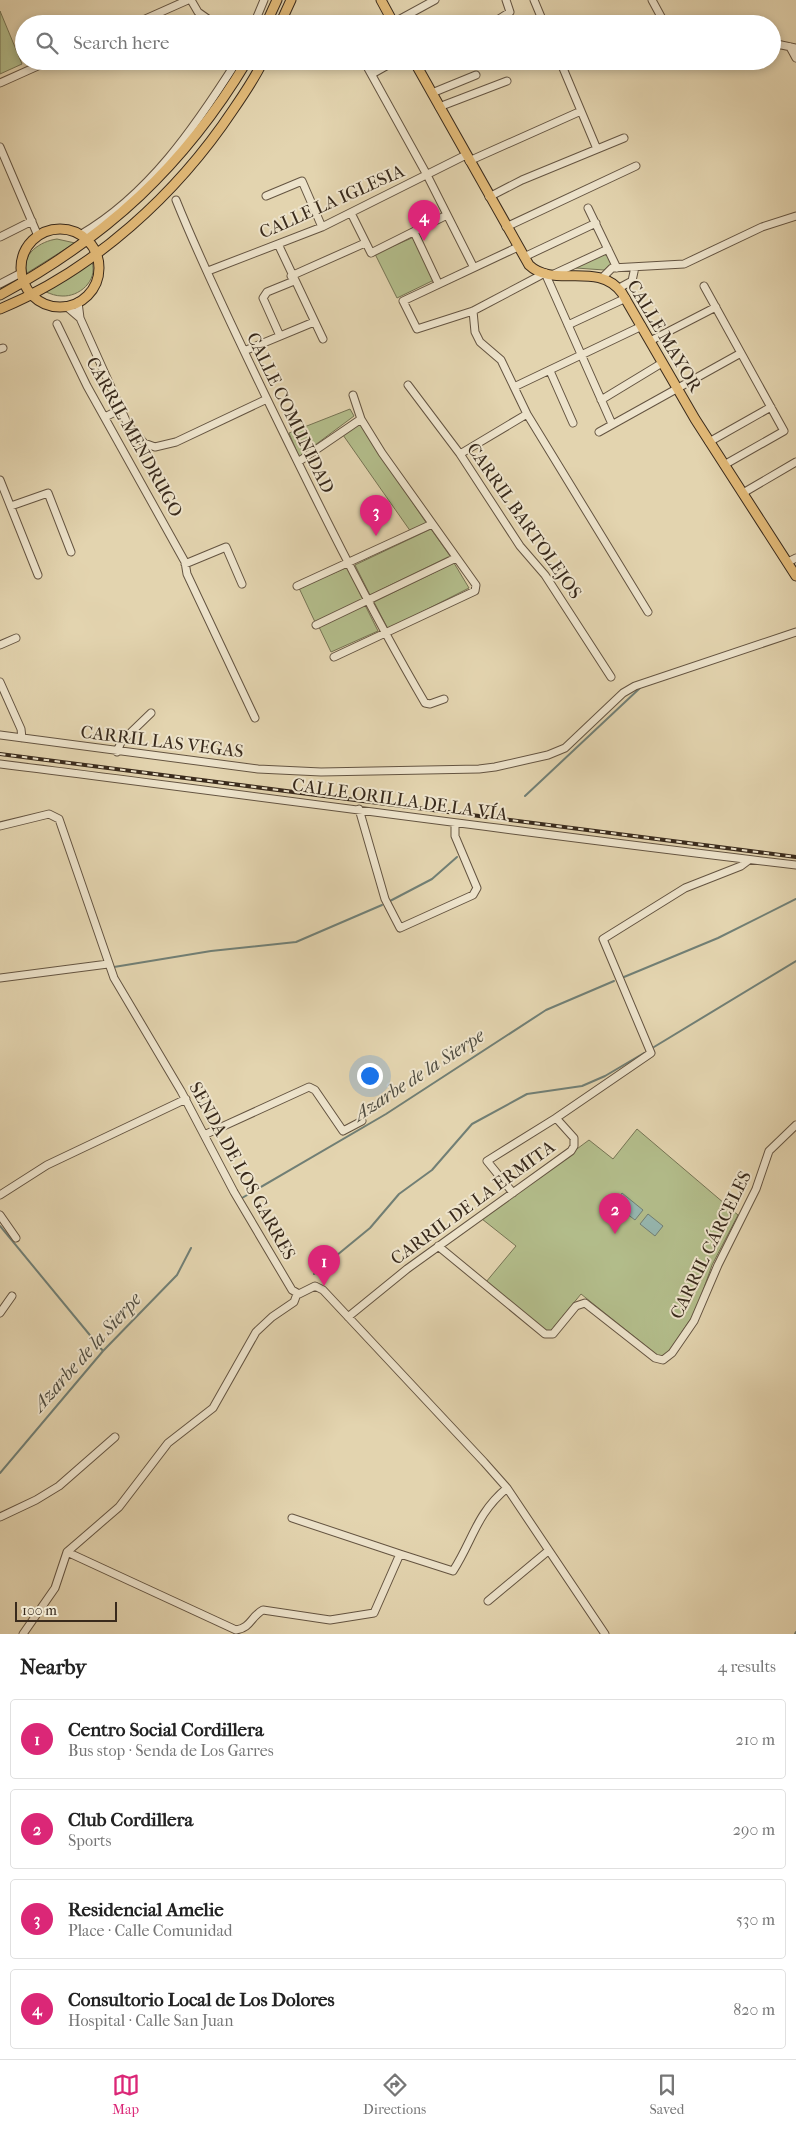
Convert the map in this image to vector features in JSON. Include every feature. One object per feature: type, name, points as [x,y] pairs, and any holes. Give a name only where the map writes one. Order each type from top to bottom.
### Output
[{"type":"main road","points":[[270,15],[278,0]]},
{"type":"main road","points":[[284,15],[291,0]]},
{"type":"main road","points":[[381,0],[389,15]]},
{"type":"main road","points":[[0,295],[88,241],[133,204],[174,163],[216,111],[241,70]]},
{"type":"main road","points":[[0,309],[31,293],[96,253],[139,219],[184,173],[227,119],[257,70]]},
{"type":"main road","name":"CALLE MAYOR","points":[[419,70],[506,227],[533,268],[545,273],[602,278],[614,283],[619,288],[709,442],[743,493],[792,560],[796,576]]},
{"type":"main road","points":[[59,229],[80,235],[88,241],[96,253],[99,267],[98,278],[87,296],[78,302],[66,306],[44,303],[31,293],[21,273],[23,256],[27,248],[38,236],[59,229]]},
{"type":"street","points":[[155,15],[190,0],[202,15]]},
{"type":"street","points":[[258,15],[264,0]]},
{"type":"street","points":[[408,15],[435,0]]},
{"type":"street","points":[[505,15],[510,12],[506,0]]},
{"type":"street","points":[[534,0],[540,15]]},
{"type":"street","points":[[652,0],[660,15]]},
{"type":"street","points":[[793,47],[796,58]]},
{"type":"street","points":[[0,83],[29,70]]},
{"type":"street","points":[[80,235],[100,223],[158,170],[202,114],[231,70]]},
{"type":"street","points":[[370,70],[474,266]]},
{"type":"street","points":[[372,74],[379,70]]},
{"type":"street","points":[[564,70],[597,149]]},
{"type":"street","points":[[432,93],[476,75]]},
{"type":"street","points":[[439,107],[507,80]]},
{"type":"street","name":"CALLE LA IGLESIA","points":[[208,271],[322,227],[427,175],[581,111]]},
{"type":"street","points":[[489,197],[522,180],[624,138]]},
{"type":"street","points":[[0,146],[38,236]]},
{"type":"street","points":[[506,227],[636,166]]},
{"type":"street","points":[[266,196],[302,182],[322,227]]},
{"type":"street","name":"CALLE COMUNIDAD","points":[[176,200],[267,399],[385,635],[425,703],[430,704],[444,699]]},
{"type":"street","points":[[588,208],[617,268]]},
{"type":"street","points":[[351,214],[371,253],[447,215]]},
{"type":"street","points":[[602,278],[607,271],[617,268],[684,264],[762,227],[796,216]]},
{"type":"street","points":[[0,237],[32,221]]},
{"type":"street","points":[[524,257],[596,224]]},
{"type":"street","points":[[414,232],[438,283]]},
{"type":"street","points":[[280,336],[263,298],[267,292],[365,243]]},
{"type":"street","points":[[278,244],[323,339]]},
{"type":"street","points":[[518,247],[403,300],[417,329],[473,311],[545,273],[612,424]]},
{"type":"street","points":[[554,274],[608,249]]},
{"type":"street","points":[[619,288],[632,280],[635,267]]},
{"type":"street","points":[[0,284],[21,273]]},
{"type":"street","points":[[704,286],[784,431],[724,465]]},
{"type":"street","points":[[568,325],[626,298]]},
{"type":"street","points":[[78,302],[80,318],[121,409],[136,437],[144,443],[155,447],[176,442],[267,399]]},
{"type":"street","points":[[66,306],[80,318]]},
{"type":"street","points":[[650,341],[716,307]]},
{"type":"street","points":[[473,311],[475,332],[480,342],[501,360],[527,414],[648,612]]},
{"type":"street","points":[[244,351],[314,322]]},
{"type":"street","name":"CARRIL MENDRUGO","points":[[57,324],[185,564],[187,574],[255,718]]},
{"type":"street","points":[[514,386],[550,371],[642,326]]},
{"type":"street","points":[[598,432],[741,352]]},
{"type":"street","points":[[601,400],[662,362]]},
{"type":"street","points":[[550,371],[573,423]]},
{"type":"street","name":"CARRIL BARTOLEJOS","points":[[408,385],[460,454],[520,546],[545,575],[611,677]]},
{"type":"street","points":[[334,657],[385,635],[474,591],[476,585],[361,419],[353,395]]},
{"type":"street","points":[[709,442],[771,407]]},
{"type":"street","points":[[105,417],[121,409]]},
{"type":"street","points":[[460,454],[527,414]]},
{"type":"street","points":[[298,462],[361,419]]},
{"type":"street","points":[[743,493],[796,462]]},
{"type":"street","points":[[0,480],[38,575]]},
{"type":"street","points":[[11,506],[48,493],[71,552]]},
{"type":"street","points":[[297,586],[349,564],[432,524]]},
{"type":"street","points":[[185,564],[226,547],[242,584]]},
{"type":"street","points":[[316,625],[456,558]]},
{"type":"street","name":"CARRIL LAS VEGAS","points":[[0,735],[230,766],[321,772],[479,769],[495,767],[548,755],[565,748],[623,693],[635,686],[796,632]]},
{"type":"street","points":[[0,645],[16,638]]},
{"type":"street","points":[[0,682],[21,729],[22,738]]},
{"type":"street","points":[[117,752],[121,742],[152,713]]},
{"type":"street","name":"CALLE ORILLA DE LA VÍA","points":[[0,764],[796,865]]},
{"type":"street","points":[[359,809],[385,899],[400,928],[472,895],[477,888],[455,836],[455,823]]},
{"type":"street","name":"SENDA DE LOS GARRES","points":[[0,826],[49,814],[59,819],[108,964],[129,1006],[186,1099],[252,1223],[292,1290],[297,1294]]},
{"type":"street","name":"CARRIL DE LA ERMITA","points":[[348,1316],[407,1269],[513,1193],[574,1146],[574,1138],[556,1118],[651,1053],[603,939],[685,888],[741,866],[749,860]]},
{"type":"street","points":[[0,978],[108,964]]},
{"type":"street","points":[[204,1135],[309,1087],[315,1090],[343,1130],[362,1121]]},
{"type":"street","points":[[0,1195],[47,1165],[186,1099]]},
{"type":"street","points":[[513,1193],[488,1161],[556,1118]]},
{"type":"street","name":"CARRIL CÁRCELES","points":[[438,1246],[545,1334],[553,1334],[576,1306],[585,1303],[655,1358],[664,1360],[672,1353],[694,1320],[718,1265],[756,1189],[770,1151],[796,1125]]},
{"type":"street","points":[[0,1215],[16,1238]]},
{"type":"street","points":[[23,1634],[55,1588],[67,1552],[119,1507],[168,1443],[213,1408],[256,1332],[294,1302],[297,1294],[318,1286],[507,1488],[605,1634]]},
{"type":"street","points":[[0,1314],[12,1296]]},
{"type":"street","points":[[0,1517],[36,1500],[59,1486],[115,1437]]},
{"type":"street","points":[[292,1518],[453,1572],[465,1553],[476,1524],[488,1506],[507,1488]]},
{"type":"street","points":[[488,1601],[548,1551]]},
{"type":"street","points":[[67,1552],[236,1630],[249,1625],[257,1613],[263,1610],[330,1620],[374,1613],[400,1554]]},
{"type":"green space","points":[[0,11],[15,47],[15,67],[0,74]]},
{"type":"green space","points":[[414,237],[434,280],[397,298],[375,254]]},
{"type":"green space","points":[[57,239],[75,243],[27,273],[26,260],[29,254],[45,242]]},
{"type":"green space","points":[[607,252],[612,263],[604,270],[576,268]]},
{"type":"green space","points":[[92,262],[93,269],[90,281],[81,291],[68,296],[46,292]]},
{"type":"green space","points":[[350,409],[354,416],[299,457],[289,433]]},
{"type":"green space","points":[[360,424],[427,524],[411,532],[343,435]]},
{"type":"green space","points":[[431,529],[450,556],[370,595],[355,565]]},
{"type":"green space","points":[[454,563],[469,588],[388,629],[374,602]]},
{"type":"green space","points":[[348,567],[363,600],[315,622],[299,588]]},
{"type":"green space","points":[[365,605],[378,631],[331,652],[319,627]]},
{"type":"green space","points":[[637,1129],[738,1215],[712,1265],[696,1311],[665,1357],[661,1358],[581,1294],[549,1333],[545,1332],[486,1282],[516,1246],[482,1219],[589,1140],[613,1159]]},
{"type":"water","points":[[622,1193],[643,1210],[635,1220],[614,1204]]},
{"type":"water","points":[[648,1214],[663,1226],[655,1236],[640,1224]]},
{"type":"waterway","points":[[525,796],[640,688]]},
{"type":"waterway","points":[[390,901],[432,879],[457,857]]},
{"type":"waterway","name":"Azarbe de la Sierpe","points":[[624,977],[718,938],[796,899]]},
{"type":"waterway","points":[[114,967],[211,951],[296,942],[382,905]]},
{"type":"waterway","points":[[654,1047],[796,961]]},
{"type":"waterway","name":"Azarbe de la Sierpe","points":[[242,1198],[386,1114],[546,1010],[614,981]]},
{"type":"waterway","points":[[314,1274],[370,1228],[399,1194],[432,1170],[472,1124],[527,1094],[582,1086],[605,1076],[644,1053]]},
{"type":"waterway","points":[[0,1226],[103,1351]]},
{"type":"waterway","name":"Azarbe de la Sierpe","points":[[0,1473],[103,1351],[177,1275],[191,1248]]},
{"type":"railway","points":[[0,754],[796,857]]},
{"type":"place","name":"Consultorio Local de Los Dolores","points":[[424,241]]},
{"type":"place","name":"Residencial Amelie","points":[[376,536]]},
{"type":"place","name":"Club Cordillera","points":[[615,1234]]},
{"type":"place","name":"Centro Social Cordillera","points":[[324,1286]]}]
